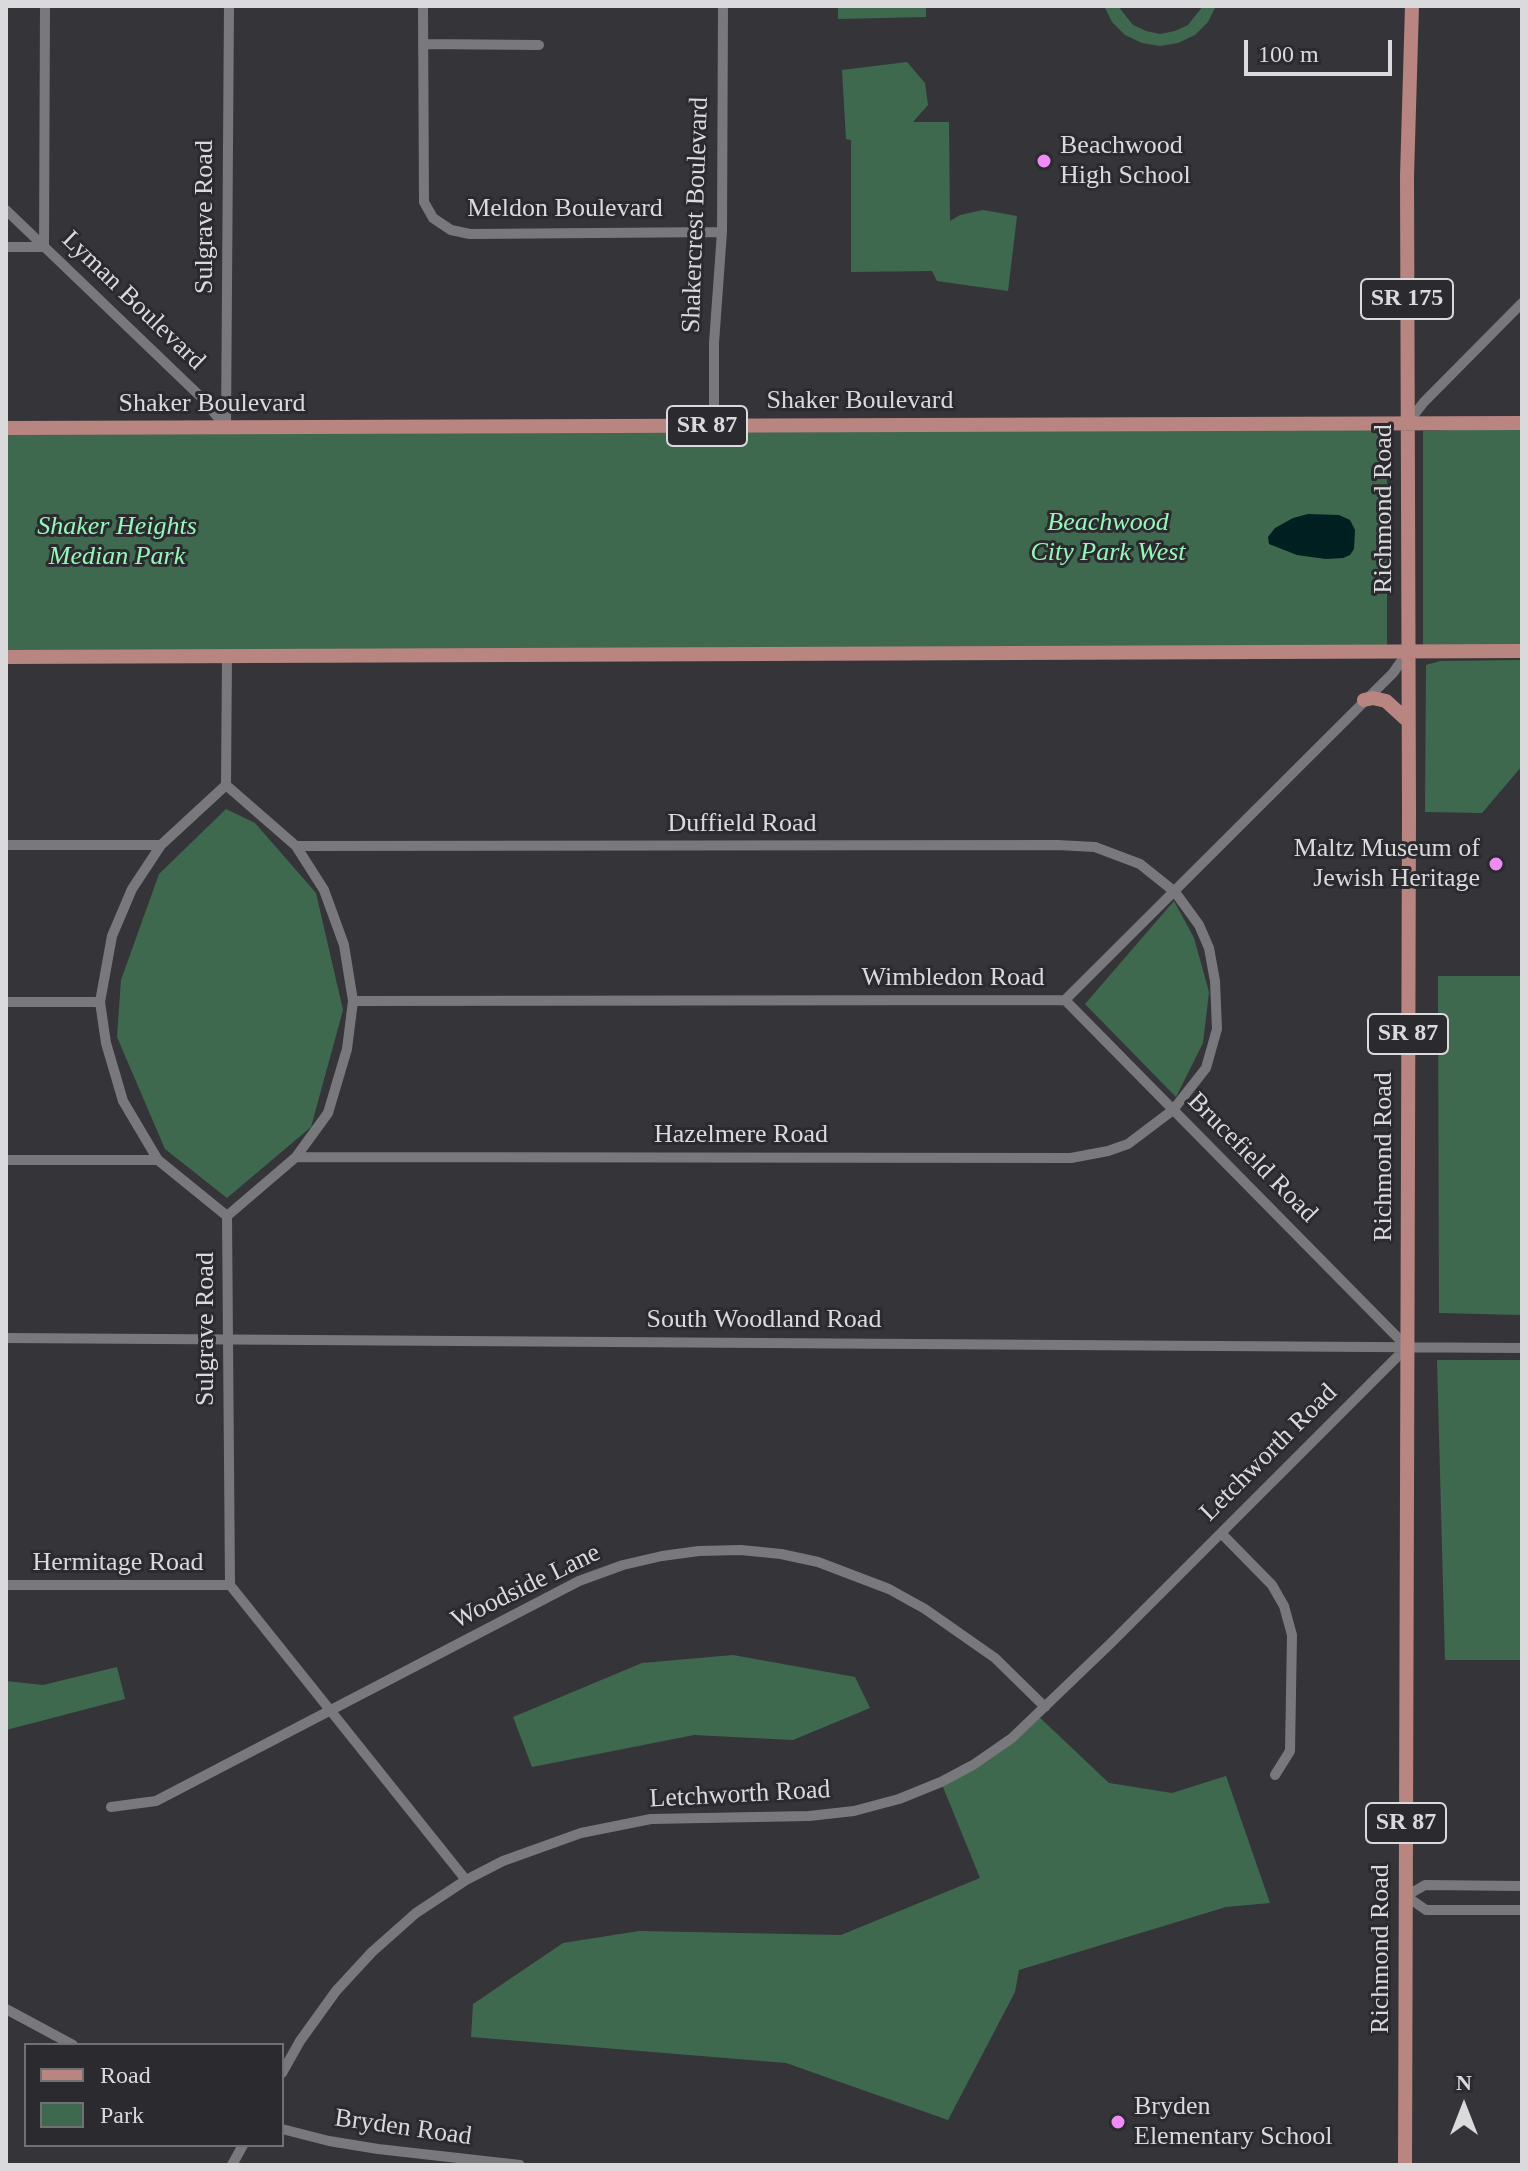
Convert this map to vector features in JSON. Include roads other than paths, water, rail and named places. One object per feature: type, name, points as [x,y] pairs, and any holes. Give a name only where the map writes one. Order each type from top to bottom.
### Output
[{"type":"main road","name":"Richmond Road","points":[[1405,2165],[1407,176],[1412,6]]},
{"type":"main road","name":"Shaker Boulevard","points":[[6,428],[1522,423]]},
{"type":"main road","points":[[6,657],[1522,651]]},
{"type":"main road","points":[[1364,700],[1373,698],[1386,701],[1408,721]]},
{"type":"street","points":[[6,247],[44,247],[45,6]]},
{"type":"street","name":"Sulgrave Road","points":[[226,428],[229,6]]},
{"type":"street","name":"Meldon Boulevard","points":[[423,6],[424,202],[433,218],[451,230],[470,234],[722,232]]},
{"type":"street","name":"Shakercrest Boulevard","points":[[714,426],[714,343],[722,232],[723,6]]},
{"type":"street","points":[[423,44],[539,45]]},
{"type":"street","name":"Lyman Boulevard","points":[[6,210],[204,400],[226,428]]},
{"type":"street","points":[[1408,423],[1424,402],[1522,303]]},
{"type":"street","name":"Wimbledon Road","points":[[353,1001],[1065,1000],[1393,673],[1408,652]]},
{"type":"street","points":[[227,656],[226,785],[296,846],[324,890],[344,945],[353,1001],[347,1049],[328,1113],[296,1157],[227,1216]]},
{"type":"street","name":"Sulgrave Road","points":[[226,785],[161,845],[132,889],[112,936],[100,1002],[106,1043],[123,1101],[158,1160],[227,1216],[230,1585]]},
{"type":"street","points":[[6,845],[161,845]]},
{"type":"street","name":"Duffield Road","points":[[296,846],[1095,847],[1140,864],[1175,892],[1199,925],[1209,948],[1215,981],[1217,1029],[1206,1068],[1173,1110]]},
{"type":"street","name":"Brucefield Road","points":[[1065,1000],[1407,1347]]},
{"type":"street","points":[[6,1002],[100,1002]]},
{"type":"street","name":"Hazelmere Road","points":[[296,1157],[1071,1158],[1128,1144],[1173,1110]]},
{"type":"street","points":[[6,1160],[158,1160]]},
{"type":"street","name":"South Woodland Road","points":[[6,1338],[227,1337],[1522,1348]]},
{"type":"street","name":"Letchworth Road","points":[[284,2069],[336,1991],[372,1952],[416,1913],[466,1880],[503,1861],[541,1846],[614,1825],[651,1819],[809,1816],[854,1811],[899,1799],[973,1765],[1012,1738],[1045,1707],[1407,1347]]},
{"type":"street","points":[[1221,1533],[1272,1585],[1284,1606],[1292,1635],[1290,1751],[1275,1775]]},
{"type":"street","name":"Woodside Lane","points":[[111,1807],[156,1801],[579,1581],[623,1565],[699,1551],[741,1550],[781,1554],[818,1562],[889,1589],[925,1609],[995,1658],[1045,1707]]},
{"type":"street","name":"Hermitage Road","points":[[6,1585],[230,1585]]},
{"type":"street","points":[[230,1585],[466,1880]]},
{"type":"street","points":[[1522,1886],[1425,1885],[1406,1896],[1426,1910],[1522,1910]]},
{"type":"street","points":[[6,2009],[69,2043]]},
{"type":"street","name":"Bryden Road","points":[[284,2129],[378,2149],[520,2165]]},
{"type":"street","points":[[232,2165],[242,2147]]},
{"type":"water","points":[[1308,514],[1339,515],[1350,520],[1355,530],[1354,549],[1350,555],[1326,559],[1297,555],[1269,544],[1268,537],[1275,528]]},
{"type":"place","name":"Beachwood High School","points":[[1044,161]]},
{"type":"place","name":"Maltz Museum of Jewish Heritage","points":[[1496,864]]},
{"type":"place","name":"Bryden Elementary School","points":[[1118,2122]]},
{"type":"park label","name":"Beachwood City Park West","points":[[1108,538]]},
{"type":"park label","name":"Shaker Heights Median Park","points":[[117,542]]}]
